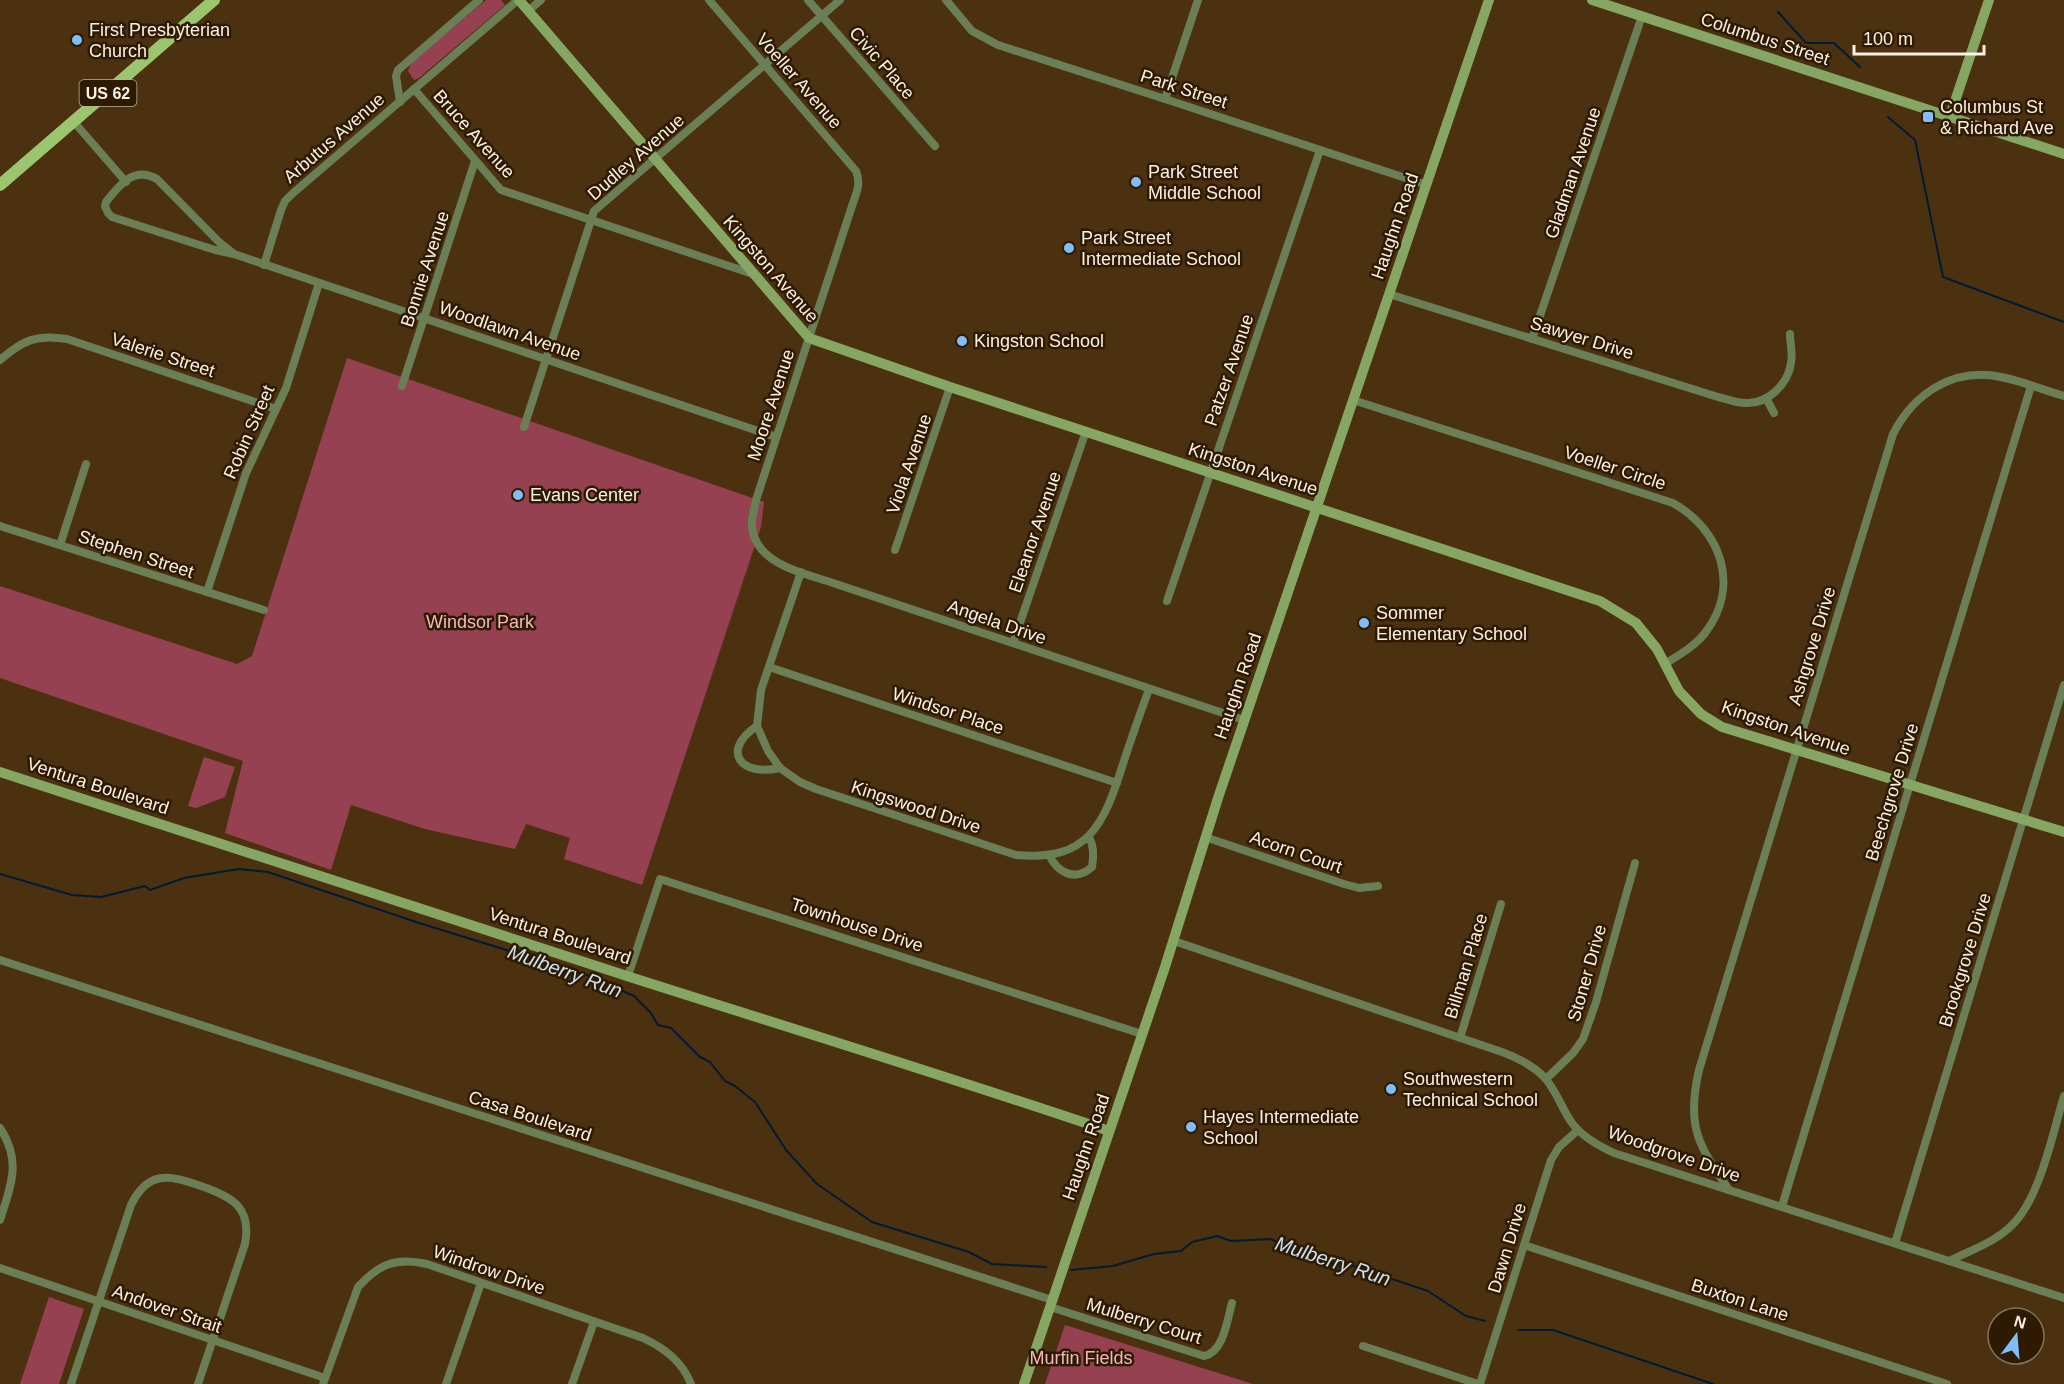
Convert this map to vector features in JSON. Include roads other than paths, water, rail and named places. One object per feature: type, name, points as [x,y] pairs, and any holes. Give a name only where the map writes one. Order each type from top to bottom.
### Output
[{"type":"main road","name":"US 62","points":[[0,184],[213,1]]},
{"type":"street","name":"Arbutus Avenue","points":[[400,102],[396,76],[398,70],[479,0]]},
{"type":"street","name":"Arbutus Avenue","points":[[264,265],[285,201],[518,0]]},
{"type":"street","name":"Kingston Avenue","points":[[518,0],[809,338],[950,387],[1600,600],[1636,623],[1648,635],[1679,691],[1710,720],[1738,733],[2064,832]]},
{"type":"street","points":[[528,11],[541,0]]},
{"type":"street","name":"Voeller Avenue","points":[[709,0],[856,171],[859,185]]},
{"type":"street","name":"Civic Place","points":[[807,0],[934,146]]},
{"type":"street","name":"Dudley Avenue","points":[[524,426],[594,211],[840,0]]},
{"type":"street","name":"Park Street","points":[[946,0],[972,31],[988,41],[1426,185]]},
{"type":"street","points":[[1165,99],[1198,0]]},
{"type":"street","name":"Haughn Road","points":[[1024,1384],[1174,940],[1244,720],[1489,0]]},
{"type":"street","name":"Columbus Street","points":[[1592,0],[2064,154]]},
{"type":"street","points":[[1950,116],[1989,0]]},
{"type":"street","name":"Gladman Avenue","points":[[1532,339],[1642,16]]},
{"type":"street","name":"Bruce Avenue","points":[[414,89],[501,190],[753,274]]},
{"type":"street","points":[[74,122],[126,182]]},
{"type":"street","name":"Patzer Avenue","points":[[1167,601],[1320,150]]},
{"type":"street","name":"Bonnie Avenue","points":[[402,386],[476,161]]},
{"type":"street","name":"Woodlawn Avenue","points":[[234,254],[220,243],[157,179],[141,173],[133,175],[106,202],[105,206],[112,217],[214,250],[234,254],[776,436]]},
{"type":"street","name":"Moore Avenue","points":[[754,534],[752,520],[756,500],[859,185]]},
{"type":"street","name":"Robin Street","points":[[207,592],[246,473],[286,388],[320,283]]},
{"type":"street","name":"Sawyer Drive","points":[[1389,294],[1739,402],[1753,403],[1766,398]]},
{"type":"street","points":[[1774,413],[1766,398],[1780,387],[1789,372],[1792,361],[1790,334]]},
{"type":"street","name":"Valerie Street","points":[[0,360],[24,342],[38,337],[53,336],[276,409]]},
{"type":"street","name":"Ashgrove Drive","points":[[1729,1190],[1710,1162],[1699,1140],[1693,1118],[1693,1093],[1884,462],[1900,420],[1921,396],[1950,380],[1983,375],[1999,376],[2064,396]]},
{"type":"street","name":"Beechgrove Drive","points":[[1782,1206],[2031,386]]},
{"type":"street","name":"Viola Avenue","points":[[895,550],[950,387]]},
{"type":"street","name":"Voeller Circle","points":[[1353,400],[1673,503],[1696,518],[1716,546],[1723,576],[1723,589],[1712,620],[1703,635],[1665,664]]},
{"type":"street","name":"Eleanor Avenue","points":[[1013,643],[1086,431]]},
{"type":"street","points":[[60,545],[86,464]]},
{"type":"street","name":"Stephen Street","points":[[0,526],[264,610]]},
{"type":"street","name":"Angela Drive","points":[[754,534],[770,559],[777,564],[1244,720]]},
{"type":"street","points":[[780,768],[758,770],[746,767],[739,760],[738,753],[742,741],[757,726],[761,690],[801,572]]},
{"type":"street","name":"Windsor Place","points":[[769,667],[1117,783]]},
{"type":"street","name":"Brookgrove Drive","points":[[1895,1243],[2064,685]]},
{"type":"street","name":"Kingswood Drive","points":[[757,726],[768,750],[780,768],[800,782],[1000,851],[1033,857],[1066,850],[1089,837],[1096,829],[1107,812],[1149,689]]},
{"type":"street","name":"Ventura Boulevard","points":[[0,772],[1109,1131]]},
{"type":"street","points":[[1049,855],[1053,864],[1063,872],[1082,874],[1092,867],[1092,842],[1089,837]]},
{"type":"street","name":"Acorn Court","points":[[1205,837],[1351,886],[1359,888],[1378,886]]},
{"type":"street","name":"Stoner Drive","points":[[1546,1079],[1573,1053],[1583,1039],[1596,1002],[1635,863]]},
{"type":"street","name":"Townhouse Drive","points":[[628,976],[660,879],[1142,1034]]},
{"type":"street","name":"Billman Place","points":[[1460,1038],[1501,904]]},
{"type":"street","name":"Woodgrove Drive","points":[[1174,940],[1523,1060],[1546,1079],[1578,1130],[1614,1153],[2064,1298]]},
{"type":"street","name":"Casa Boulevard","points":[[0,960],[1051,1304]]},
{"type":"street","points":[[1949,1261],[1989,1242],[2004,1232],[2025,1208],[2038,1180],[2064,1096]]},
{"type":"street","points":[[0,1128],[13,1154],[14,1169],[0,1220]]},
{"type":"street","name":"Dawn Drive","points":[[1479,1384],[1551,1160],[1559,1148],[1578,1130]]},
{"type":"street","points":[[71,1384],[131,1205],[136,1195],[150,1182],[159,1178],[179,1179],[231,1198],[243,1214],[246,1224],[245,1244],[198,1384]]},
{"type":"street","name":"Buxton Lane","points":[[1524,1245],[1947,1384]]},
{"type":"street","name":"Windrow Drive","points":[[324,1381],[358,1287],[368,1275],[381,1266],[412,1261],[643,1338],[659,1346],[680,1365],[691,1384]]},
{"type":"street","name":"Andover Strait","points":[[0,1268],[213,1340],[324,1381]]},
{"type":"street","points":[[446,1384],[481,1283]]},
{"type":"street","name":"Mulberry Court","points":[[1051,1304],[1204,1356],[1215,1351],[1219,1344],[1232,1303]]},
{"type":"street","points":[[572,1384],[594,1322]]},
{"type":"street","points":[[1363,1346],[1479,1384]]},
{"type":"waterway","points":[[1778,12],[1806,43],[1834,43],[1860,67]]},
{"type":"waterway","points":[[1888,117],[1915,140],[1943,277],[2064,322]]},
{"type":"waterway","name":"Mulberry Run","points":[[0,874],[72,895],[101,897],[145,886],[150,890],[184,878],[239,869],[268,872],[416,922],[587,975],[634,996],[650,1012],[658,1025],[671,1028],[700,1057],[710,1062],[725,1081],[755,1102],[786,1150],[817,1184],[872,1222],[969,1252],[992,1264],[1046,1267]]},
{"type":"waterway","name":"Mulberry Run","points":[[1071,1270],[1113,1266],[1154,1254],[1181,1251],[1192,1242],[1217,1236],[1231,1241],[1271,1239],[1295,1251],[1320,1255],[1428,1291],[1466,1316],[1485,1321]]},
{"type":"waterway","name":"Mulberry Run","points":[[1518,1330],[1553,1330],[1713,1384]]},
{"type":"place","name":"First Presbyterian Church","points":[[77,40]]},
{"type":"place","name":"Columbus St & Richard Ave","points":[[1928,117]]},
{"type":"place","name":"Park Street Middle School","points":[[1136,182]]},
{"type":"place","name":"Park Street Intermediate School","points":[[1069,248]]},
{"type":"place","name":"Kingston School","points":[[962,341]]},
{"type":"place","name":"Evans Center","points":[[518,495]]},
{"type":"place","name":"Sommer Elementary School","points":[[1364,623]]},
{"type":"place","name":"Southwestern Technical School","points":[[1391,1089]]},
{"type":"place","name":"Hayes Intermediate School","points":[[1191,1127]]},
{"type":"park label","name":"Windsor Park","points":[[480,622]]},
{"type":"park label","name":"Murfin Fields","points":[[1081,1358]]}]
